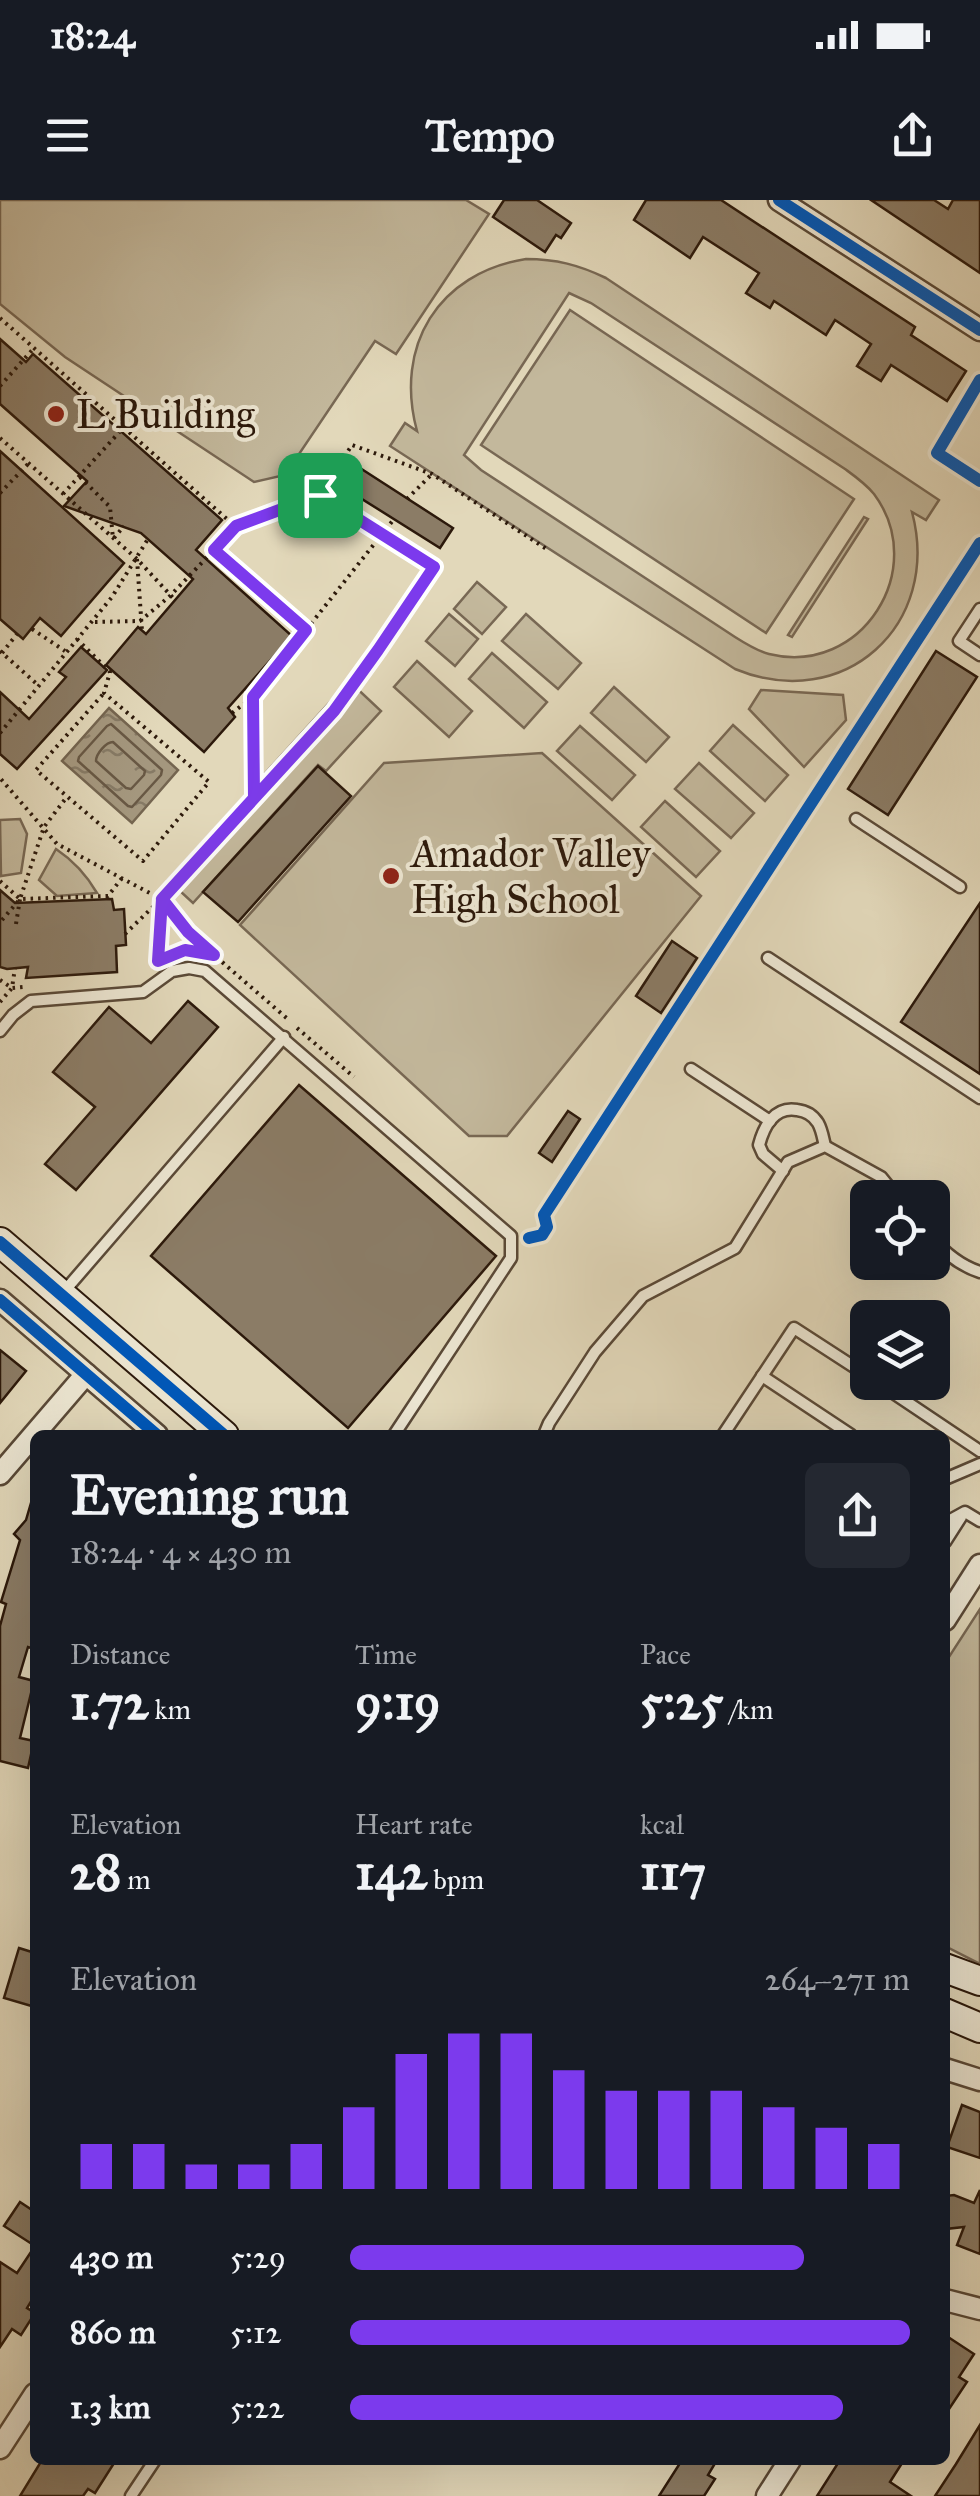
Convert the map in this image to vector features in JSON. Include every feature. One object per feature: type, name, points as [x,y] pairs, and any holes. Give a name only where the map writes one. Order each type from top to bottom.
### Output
[{"type":"main road","points":[[0,1242],[218,1430]]},
{"type":"main road","points":[[950,1970],[980,1981]]},
{"type":"main road","points":[[950,2015],[980,2028]]},
{"type":"street","points":[[779,200],[980,330]]},
{"type":"street","points":[[0,1300],[151,1430]]},
{"type":"street","points":[[38,1430],[86,1374]]},
{"type":"street","points":[[0,1474],[30,1439]]},
{"type":"street","points":[[950,1612],[980,1566]]},
{"type":"street","points":[[950,2071],[980,2080]]},
{"type":"street","points":[[950,2301],[980,2309]]},
{"type":"street","points":[[0,2448],[30,2402]]},
{"type":"street","points":[[767,2496],[787,2465]]},
{"type":"lane","points":[[980,609],[959,641],[980,655]]},
{"type":"lane","points":[[856,819],[960,887]]},
{"type":"lane","points":[[768,958],[980,1098]]},
{"type":"lane","points":[[0,1031],[31,1001],[143,992],[172,971],[190,968],[211,974],[511,1236],[511,1258],[397,1430]]},
{"type":"lane","points":[[60,1295],[284,1038]]},
{"type":"lane","points":[[691,1068],[770,1122]]},
{"type":"lane","points":[[783,1170],[759,1145],[763,1130],[785,1109],[802,1110],[812,1116],[821,1126],[825,1146]]},
{"type":"lane","points":[[546,1430],[595,1352],[643,1296],[735,1248],[788,1162],[825,1146]]},
{"type":"lane","points":[[825,1146],[884,1180]]},
{"type":"lane","points":[[950,1256],[966,1268],[980,1272]]},
{"type":"lane","points":[[727,1430],[794,1328],[850,1364]]},
{"type":"lane","points":[[762,1376],[843,1430]]},
{"type":"lane","points":[[904,1400],[949,1430]]},
{"type":"lane","points":[[950,1431],[980,1451]]},
{"type":"lane","points":[[950,1477],[980,1464]]},
{"type":"lane","points":[[964,1512],[980,1520]]},
{"type":"lane","points":[[950,1520],[964,1512]]},
{"type":"lane","points":[[950,1534],[964,1512]]},
{"type":"lane","points":[[132,2496],[152,2465]]},
{"type":"path","points":[[0,318],[174,476],[236,526]]},
{"type":"path","points":[[0,386],[34,348]]},
{"type":"path","points":[[62,495],[124,428]]},
{"type":"path","points":[[0,438],[137,560],[172,598]]},
{"type":"path","points":[[92,622],[140,621],[172,598],[236,526],[320,495],[352,445],[432,474],[548,550]]},
{"type":"path","points":[[0,493],[28,464]]},
{"type":"path","points":[[407,500],[432,474]]},
{"type":"path","points":[[80,477],[109,503],[113,539]]},
{"type":"path","points":[[125,934],[162,899],[334,711],[434,567],[320,495]]},
{"type":"path","points":[[232,713],[253,697],[394,520]]},
{"type":"path","points":[[113,539],[124,526]]},
{"type":"path","points":[[0,733],[112,597],[148,539]]},
{"type":"path","points":[[214,550],[306,630]]},
{"type":"path","points":[[137,560],[142,630]]},
{"type":"path","points":[[32,628],[66,652]]},
{"type":"path","points":[[17,634],[1,652],[39,686]]},
{"type":"path","points":[[77,639],[110,672],[104,694],[36,770],[143,860],[210,782],[104,694]]},
{"type":"path","points":[[275,656],[282,662]]},
{"type":"path","points":[[246,689],[253,697],[254,798]]},
{"type":"path","points":[[0,778],[58,844],[162,899],[188,932],[360,1082]]},
{"type":"path","points":[[16,924],[20,899],[44,827],[67,796]]},
{"type":"path","points":[[0,881],[20,899],[108,896],[122,878]]},
{"type":"path","points":[[2,920],[20,899]]},
{"type":"path","points":[[158,961],[162,899]]},
{"type":"path","points":[[200,953],[214,955]]},
{"type":"path","points":[[150,967],[172,956]]},
{"type":"path","points":[[0,1002],[12,988],[15,968]]},
{"type":"path","points":[[0,980],[12,988],[29,986]]},
{"type":"shaded area","points":[[0,200],[466,200],[489,214],[396,354],[375,341],[285,475],[254,482],[65,357],[0,304]]},
{"type":"shaded area","points":[[526,259],[547,260],[577,266],[606,278],[939,500],[926,520],[912,512],[917,553],[912,591],[898,623],[876,650],[847,669],[813,679],[775,680],[735,669],[390,446],[405,423],[417,431],[411,400],[412,370],[418,343],[430,318],[447,297],[495,267]],"holes":[[[569,293],[591,303],[845,469],[874,494],[889,523],[894,554],[890,584],[877,611],[857,633],[832,649],[802,657],[756,649],[481,470],[464,455]]]},
{"type":"shaded area","points":[[570,310],[854,499],[766,633],[481,445]]},
{"type":"shaded area","points":[[864,517],[868,519],[792,637],[788,635]]},
{"type":"shaded area","points":[[477,582],[506,607],[482,634],[454,609]]},
{"type":"shaded area","points":[[449,614],[478,639],[455,666],[426,641]]},
{"type":"shaded area","points":[[526,614],[581,663],[558,689],[502,641]]},
{"type":"shaded area","points":[[492,653],[547,702],[524,728],[469,679]]},
{"type":"shaded area","points":[[417,661],[472,711],[449,737],[394,687]]},
{"type":"shaded area","points":[[349,681],[381,711],[326,771],[318,765],[193,903],[168,880]]},
{"type":"shaded area","points":[[614,687],[669,737],[646,762],[591,713]]},
{"type":"shaded area","points":[[761,690],[843,695],[846,720],[804,767],[749,709]]},
{"type":"shaded area","points":[[733,725],[788,775],[765,801],[710,751]]},
{"type":"shaded area","points":[[580,726],[635,775],[612,800],[557,751]]},
{"type":"shaded area","points":[[542,753],[701,896],[507,1136],[469,1136],[240,925],[384,763]]},
{"type":"shaded area","points":[[699,763],[754,813],[731,838],[675,789]]},
{"type":"shaded area","points":[[665,801],[720,851],[696,877],[641,827]]},
{"type":"shaded area","points":[[20,819],[27,834],[21,873],[1,876],[0,820]]},
{"type":"shaded area","points":[[56,849],[79,868],[97,893],[57,896],[39,880]]},
{"type":"shaded area","points":[[980,1609],[980,1964],[950,1949],[950,1655]]},
{"type":"water","points":[[109,708],[178,770],[132,823],[62,761]]},
{"type":"building","points":[[504,200],[537,200],[571,223],[561,238],[556,235],[545,252],[493,217]]},
{"type":"building","points":[[646,200],[721,200],[915,327],[911,335],[966,371],[947,401],[891,365],[881,381],[857,366],[871,344],[835,320],[826,335],[774,301],[770,308],[746,293],[759,273],[703,237],[690,258],[634,220]]},
{"type":"building","points":[[871,200],[934,200],[948,209],[953,200],[980,200],[980,273]]},
{"type":"building","points":[[0,339],[26,362],[33,354],[222,520],[196,550],[292,636],[228,708],[235,717],[204,752],[106,665],[138,627],[146,634],[193,579],[141,533],[64,506],[87,481],[0,404]]},
{"type":"building","points":[[0,451],[124,563],[61,636],[40,618],[23,639],[0,619]]},
{"type":"building","points":[[360,468],[453,528],[440,548],[346,489]]},
{"type":"building","points":[[81,647],[107,670],[17,769],[0,754],[0,692],[29,719],[66,677],[59,672]]},
{"type":"building","points":[[936,651],[977,677],[888,815],[848,789]]},
{"type":"building","points":[[318,766],[351,796],[238,922],[203,892]]},
{"type":"building","points":[[0,890],[15,903],[112,899],[114,910],[124,909],[126,945],[116,946],[117,972],[26,978],[28,967],[0,967]]},
{"type":"building","points":[[980,903],[980,1074],[901,1022]]},
{"type":"building","points":[[672,941],[697,958],[661,1013],[636,996]]},
{"type":"building","points":[[188,1001],[218,1027],[76,1190],[45,1164],[95,1107],[53,1072],[109,1007],[151,1043]]},
{"type":"building","points":[[299,1085],[496,1256],[348,1428],[151,1256]]},
{"type":"building","points":[[568,1111],[580,1119],[552,1162],[539,1153]]},
{"type":"building","points":[[0,1350],[26,1371],[0,1403]]},
{"type":"building","points":[[30,1506],[30,1648],[19,1677],[30,1680],[20,1738],[30,1740],[28,1768],[0,1761],[0,1626],[6,1604],[1,1602],[20,1540],[14,1534],[26,1520]]},
{"type":"building","points":[[19,1948],[30,1951],[30,2006],[4,1998]]},
{"type":"building","points":[[962,2105],[980,2112],[980,2158],[950,2148]]},
{"type":"building","points":[[980,2190],[980,2254],[957,2245],[964,2227],[950,2228],[950,2195],[974,2203]]},
{"type":"building","points":[[20,2202],[30,2209],[30,2243],[4,2226]]},
{"type":"building","points":[[30,2254],[27,2308],[30,2321],[21,2335],[12,2329],[0,2347],[0,2262],[17,2273]]},
{"type":"building","points":[[950,2338],[974,2354],[959,2377],[967,2382],[950,2408]]},
{"type":"building","points":[[980,2425],[980,2496],[935,2496],[956,2464]]},
{"type":"building","points":[[39,2465],[113,2465],[95,2493],[88,2489],[83,2496],[20,2496]]},
{"type":"building","points":[[679,2465],[714,2465],[708,2475],[715,2479],[704,2496],[659,2496]]},
{"type":"building","points":[[837,2465],[901,2465],[890,2482],[911,2496],[817,2496]]},
{"type":"cycle path","points":[[779,200],[980,330]]},
{"type":"cycle path","points":[[980,380],[937,453],[980,481]]},
{"type":"cycle path","points":[[529,1238],[542,1235],[547,1227],[544,1215],[980,543]]},
{"type":"cycle path","points":[[0,1242],[218,1430]]},
{"type":"cycle path","points":[[0,1300],[151,1430]]},
{"type":"place","name":"L Building","points":[[56,414]]},
{"type":"place","name":"Amador Valley High School","points":[[391,876]]},
{"type":"route","points":[[320,495],[236,526],[214,550],[306,630],[253,697],[254,798],[162,899],[188,932],[214,955],[185,950],[158,961],[162,899],[334,711],[434,567],[320,495]]}]
